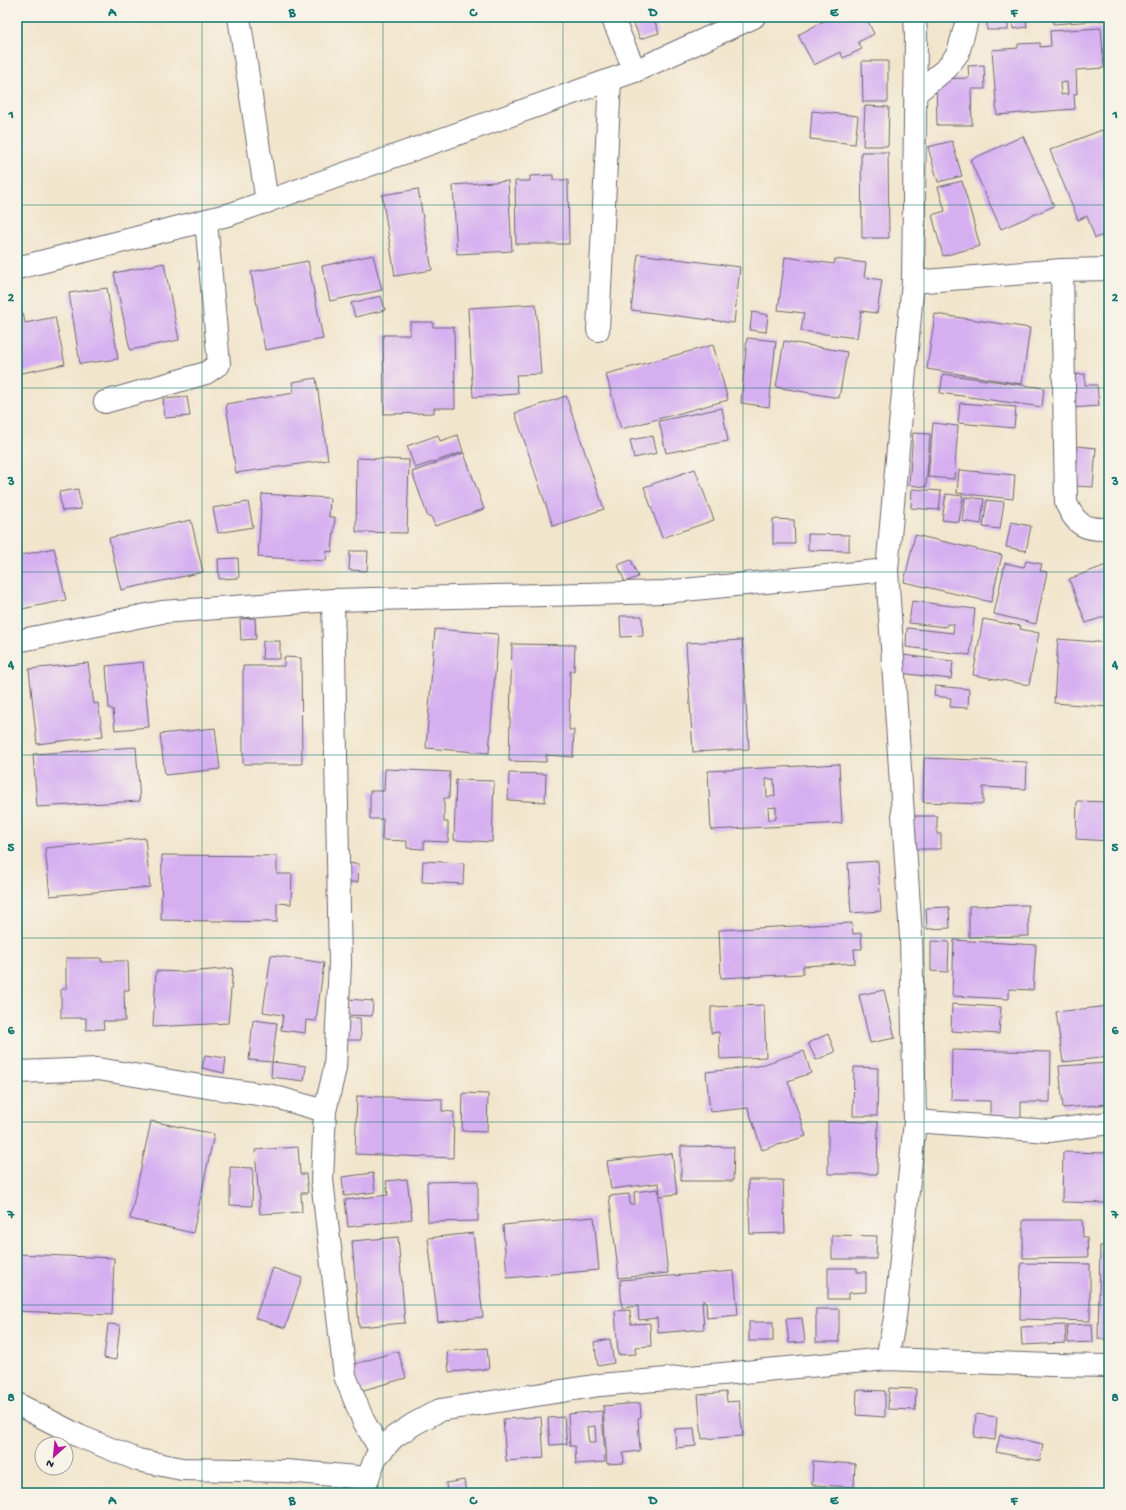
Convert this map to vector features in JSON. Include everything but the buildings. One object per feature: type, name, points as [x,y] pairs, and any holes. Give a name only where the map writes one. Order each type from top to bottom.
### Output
[{"type":"street","points":[[239,17],[267,202]]},
{"type":"street","points":[[612,17],[635,71]]},
{"type":"street","points":[[17,268],[206,221],[267,202],[635,71],[754,17]]},
{"type":"street","points":[[887,1359],[895,1318],[915,1121],[911,937],[887,570],[913,282],[915,94],[914,17]]},
{"type":"street","points":[[915,94],[947,68],[958,53],[968,17]]},
{"type":"street","points":[[598,330],[610,80]]},
{"type":"street","points":[[105,402],[206,373],[219,364],[206,221]]},
{"type":"street","points":[[913,282],[1062,270],[1109,269]]},
{"type":"street","points":[[1062,270],[1066,503],[1072,516],[1081,526],[1095,530],[1109,529]]},
{"type":"street","points":[[17,641],[162,612],[333,600],[664,592],[887,570]]},
{"type":"street","points":[[333,600],[340,962],[335,1068],[325,1111],[322,1180],[345,1376],[363,1420],[381,1451]]},
{"type":"street","points":[[17,1072],[98,1069],[272,1096],[325,1111]]},
{"type":"street","points":[[915,1121],[1049,1131],[1109,1123]]},
{"type":"street","points":[[17,1404],[79,1436],[138,1460],[182,1469],[286,1471],[365,1485],[376,1457],[394,1437],[440,1410],[600,1385],[887,1359],[1051,1366],[1109,1366]]}]
